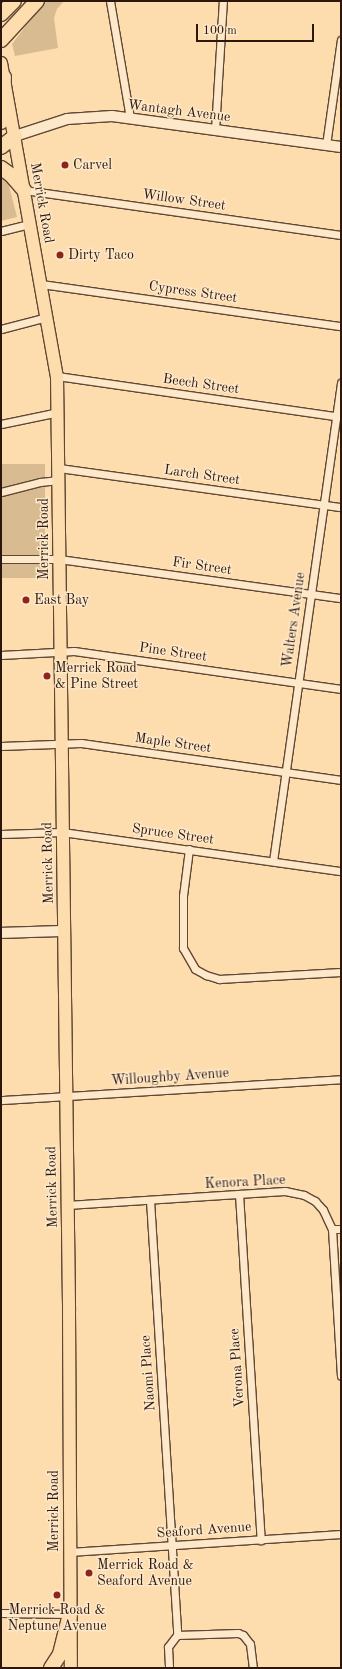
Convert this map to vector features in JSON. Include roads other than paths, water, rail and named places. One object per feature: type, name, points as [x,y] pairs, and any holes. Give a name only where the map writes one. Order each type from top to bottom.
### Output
[{"type":"highway","points":[[1,14],[14,1]]},
{"type":"highway","points":[[1,40],[37,1]]},
{"type":"highway","points":[[1,122],[4,77]]},
{"type":"highway","points":[[1,147],[15,136]]},
{"type":"highway","points":[[1,168],[24,190]]},
{"type":"highway","points":[[52,1668],[60,1654],[70,1614]]},
{"type":"main road","name":"Merrick Road","points":[[1,63],[58,376],[71,1668]]},
{"type":"main road","name":"Wantagh Avenue","points":[[15,136],[67,120],[112,116],[341,147]]},
{"type":"main road","points":[[1,933],[64,931]]},
{"type":"street","points":[[110,1],[130,118]]},
{"type":"street","points":[[215,130],[223,1]]},
{"type":"street","points":[[326,145],[341,40]]},
{"type":"street","name":"Willow Street","points":[[24,190],[341,235]]},
{"type":"street","points":[[1,231],[30,224]]},
{"type":"street","name":"Cypress Street","points":[[41,284],[341,326]]},
{"type":"street","points":[[1,329],[48,317]]},
{"type":"street","name":"Beech Street","points":[[58,376],[339,416]]},
{"type":"street","name":"Walters Avenue","points":[[273,861],[324,505],[339,416],[341,383]]},
{"type":"street","points":[[1,424],[59,412]]},
{"type":"street","name":"Larch Street","points":[[1,492],[40,482],[59,474],[341,507]]},
{"type":"street","name":"Fir Street","points":[[1,559],[59,559],[341,598]]},
{"type":"street","name":"Pine Street","points":[[1,655],[60,651],[79,652],[341,689]]},
{"type":"street","name":"Maple Street","points":[[1,746],[81,743],[341,780]]},
{"type":"street","name":"Spruce Street","points":[[1,834],[62,832],[341,871]]},
{"type":"street","points":[[190,849],[183,896],[183,948],[195,969],[206,975],[219,979],[341,972]]},
{"type":"street","name":"Willoughby Avenue","points":[[1,1100],[341,1079]]},
{"type":"street","name":"Kenora Place","points":[[67,1205],[285,1191],[304,1195],[323,1210],[332,1229],[341,1376]]},
{"type":"street","name":"Verona Place","points":[[239,1194],[261,1540]]},
{"type":"street","name":"Naomi Place","points":[[150,1200],[177,1635]]},
{"type":"street","points":[[332,1229],[341,1229]]},
{"type":"street","name":"Seaford Avenue","points":[[69,1552],[341,1534]]},
{"type":"street","points":[[1,1613],[70,1614]]},
{"type":"street","points":[[169,1668],[168,1647],[177,1635],[238,1633],[243,1635],[250,1644],[253,1668]]},
{"type":"place","name":"Carvel","points":[[65,165]]},
{"type":"place","name":"Dirty Taco","points":[[60,255]]},
{"type":"place","name":"East Bay","points":[[26,600]]},
{"type":"place","name":"Merrick Road & Pine Street","points":[[47,676]]},
{"type":"place","name":"Merrick Road & Seaford Avenue","points":[[89,1573]]},
{"type":"place","name":"Merrick Road & Neptune Avenue","points":[[57,1595]]}]
